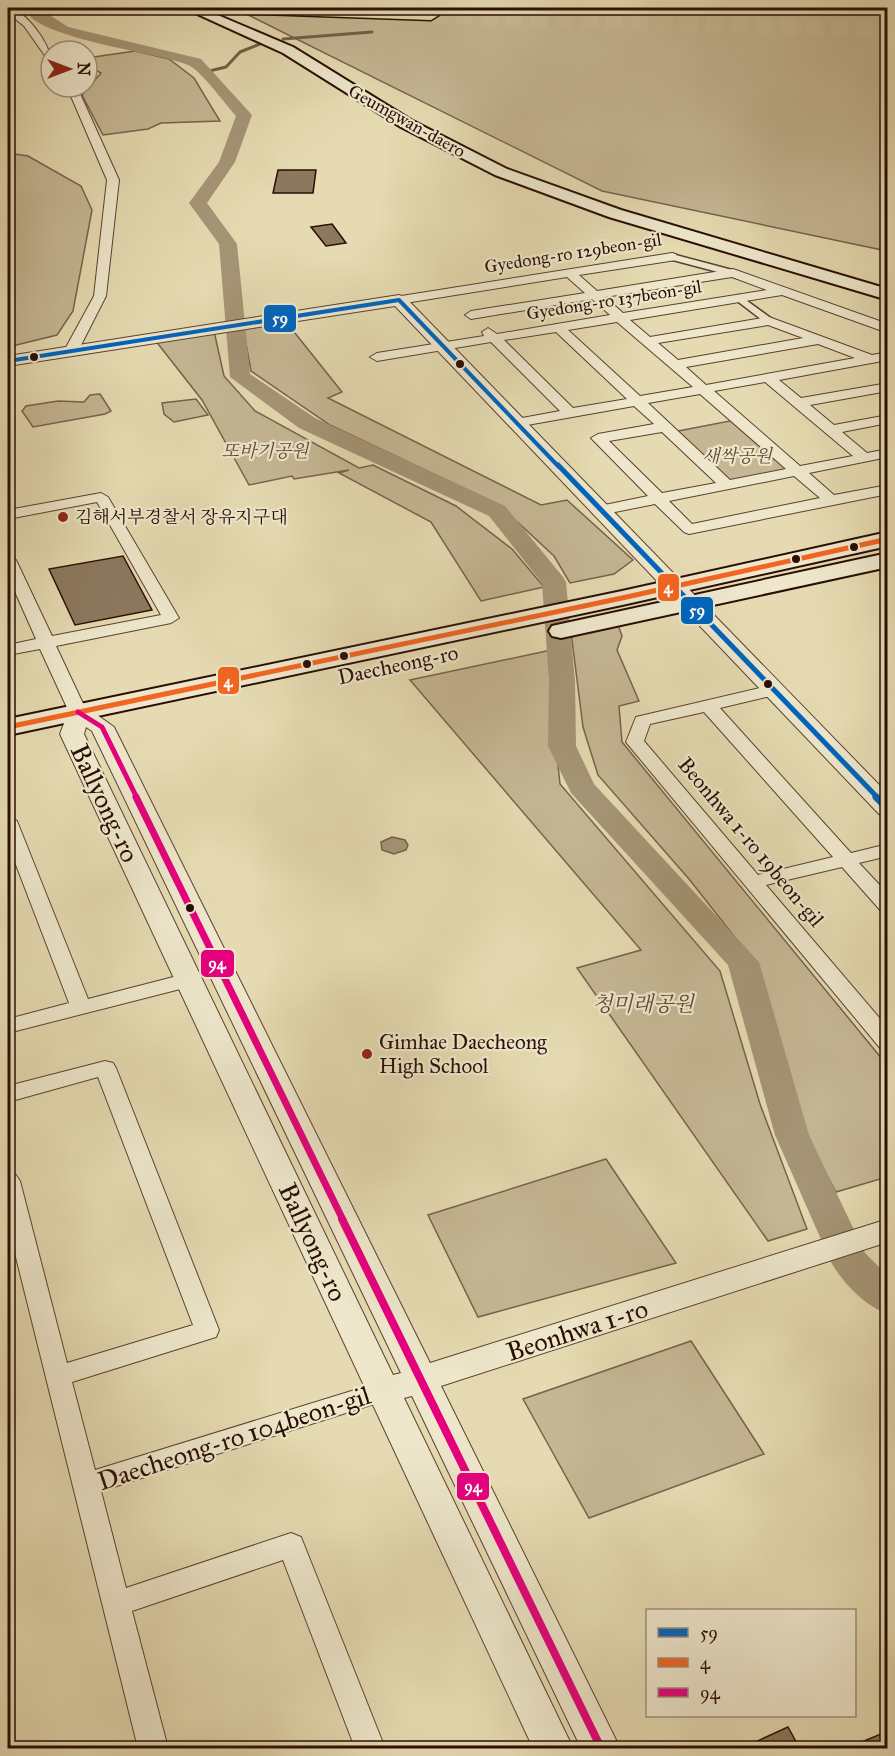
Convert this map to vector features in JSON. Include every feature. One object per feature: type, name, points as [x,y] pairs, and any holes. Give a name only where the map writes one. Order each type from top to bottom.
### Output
[{"type":"highway","points":[[231,8],[431,15]]},
{"type":"main road","name":"Geumgwan-daero","points":[[191,8],[272,44],[325,71],[337,82],[426,136],[525,182],[582,202],[888,295]]},
{"type":"main road","name":"Geumgwan-daero","points":[[205,8],[268,36],[272,44]]},
{"type":"main road","name":"Geumgwan-daero","points":[[582,202],[772,251],[888,287]]},
{"type":"main road","points":[[749,252],[888,302]]},
{"type":"main road","points":[[506,633],[622,598],[888,539]]},
{"type":"main road","points":[[506,633],[640,616],[888,560]]},
{"type":"main road","name":"Daecheong-ro","points":[[8,747],[84,724],[506,633]]},
{"type":"main road","name":"Daecheong-ro","points":[[8,727],[84,724]]},
{"type":"street","points":[[8,9],[27,24],[39,41]]},
{"type":"street","points":[[71,351],[100,296],[113,180],[77,99]]},
{"type":"street","name":"Gyedong-ro 129beon-gil","points":[[399,300],[672,257],[733,273],[888,329]]},
{"type":"street","points":[[569,273],[831,500]]},
{"type":"street","points":[[595,296],[733,273]]},
{"type":"street","name":"Gyedong-ro 137beon-gil","points":[[495,338],[785,291]]},
{"type":"street","name":"Gyedong-ro 137beon-gil","points":[[570,413],[471,315],[595,296]]},
{"type":"street","points":[[739,298],[769,321],[870,359]]},
{"type":"street","points":[[8,361],[399,300],[888,809]]},
{"type":"street","points":[[647,341],[769,321]]},
{"type":"street","points":[[558,327],[727,485]]},
{"type":"street","points":[[377,357],[495,338]]},
{"type":"street","points":[[675,365],[820,339]]},
{"type":"street","points":[[516,423],[888,356]]},
{"type":"street","points":[[767,377],[865,458]]},
{"type":"street","points":[[799,403],[888,387]]},
{"type":"street","points":[[831,430],[888,419]]},
{"type":"street","points":[[664,427],[598,438],[689,529],[888,489]]},
{"type":"street","points":[[600,510],[888,453]]},
{"type":"street","points":[[8,514],[101,497],[171,618],[8,650]]},
{"type":"street","points":[[8,560],[84,724]]},
{"type":"street","points":[[773,690],[707,704],[888,908]]},
{"type":"street","name":"Beonhwa 1-ro 19beon-gil","points":[[707,704],[642,721],[634,742],[888,1043]]},
{"type":"street","name":"Ballyong-ro","points":[[84,724],[189,980],[553,1749]]},
{"type":"street","name":"Ballyong-ro","points":[[84,724],[421,1380],[601,1749]]},
{"type":"street","points":[[8,821],[81,1007]]},
{"type":"street","points":[[754,882],[888,850]]},
{"type":"street","points":[[8,1026],[189,980]]},
{"type":"street","points":[[8,1094],[105,1068],[207,1330],[58,1376]]},
{"type":"street","name":"Daecheong-ro 104beon-gil","points":[[8,1181],[153,1749]]},
{"type":"street","name":"Beonhwa 1-ro","points":[[384,1391],[888,1230]]},
{"type":"street","name":"Daecheong-ro 104beon-gil","points":[[85,1485],[384,1391]]},
{"type":"street","points":[[116,1604],[291,1545],[370,1749]]},
{"type":"green space","points":[[234,8],[887,8],[887,251],[602,191]]},
{"type":"green space","points":[[135,51],[169,59],[194,78],[220,121],[161,123],[148,129],[103,135],[84,99],[99,99],[99,75],[101,73],[99,72],[99,56]]},
{"type":"green space","points":[[8,153],[28,156],[81,186],[92,210],[73,311],[57,335],[8,347]]},
{"type":"green space","points":[[283,318],[342,392],[328,398],[541,505],[567,500],[633,560],[614,574],[570,583],[554,556],[499,505],[330,425],[251,371],[243,327]]},
{"type":"green space","name":"또바기공원","points":[[214,331],[224,376],[255,411],[359,468],[373,465],[456,506],[512,549],[544,587],[481,601],[431,522],[339,473],[349,470],[294,479],[292,476],[249,485],[202,400],[155,340]]},
{"type":"green space","points":[[100,394],[111,411],[105,414],[33,427],[22,411],[26,406],[58,401],[84,402],[90,395]]},
{"type":"green space","points":[[196,399],[208,415],[174,422],[164,414],[162,403]]},
{"type":"green space","name":"새싹공원","points":[[735,420],[793,471],[729,483],[673,432]]},
{"type":"green space","points":[[617,622],[622,636],[617,650],[639,701],[619,706],[622,742],[887,1065],[887,1177],[836,1192],[803,1131],[756,964],[689,879],[598,775],[583,727],[571,632]]},
{"type":"green space","name":"청미래공원","points":[[556,649],[551,699],[560,784],[720,971],[760,1104],[807,1229],[768,1241],[577,968],[641,950],[410,680]]},
{"type":"green space","points":[[606,1159],[676,1263],[478,1317],[428,1215]]},
{"type":"green space","points":[[691,1341],[764,1454],[589,1518],[523,1399]]},
{"type":"shaded area","points":[[392,837],[405,840],[408,845],[406,850],[394,854],[382,850],[381,842]]},
{"type":"building","points":[[278,170],[316,170],[313,193],[273,193]]},
{"type":"building","points":[[332,224],[346,243],[326,246],[311,227]]},
{"type":"building","points":[[123,556],[152,610],[75,625],[49,569]]},
{"type":"building","points":[[788,1727],[800,1749],[740,1749]]},
{"type":"building","points":[[888,1731],[888,1749],[847,1749],[847,1748]]},
{"type":"waterway","points":[[32,8],[32,11],[63,30],[196,62],[244,115],[227,162],[207,194],[198,203],[228,244],[240,377],[307,423],[497,511],[554,582],[562,681],[562,746],[581,787],[743,962],[792,1135],[850,1262],[888,1300]]},
{"type":"waterway","points":[[283,39],[372,32]]},
{"type":"waterway","points":[[205,72],[226,67],[240,52],[260,44]]},
{"type":"tunnel","points":[[431,15],[888,30]]},
{"type":"transit line","name":"59","points":[[8,361],[399,300],[888,809]]},
{"type":"transit line","name":"4","points":[[8,727],[622,598],[888,539]]},
{"type":"transit line","name":"94","points":[[78,712],[102,727],[601,1748]]},
{"type":"place","name":"김해서부경찰서 장유지구대","points":[[63,517]]},
{"type":"place","name":"Gimhae Daecheong High School","points":[[367,1054]]}]
